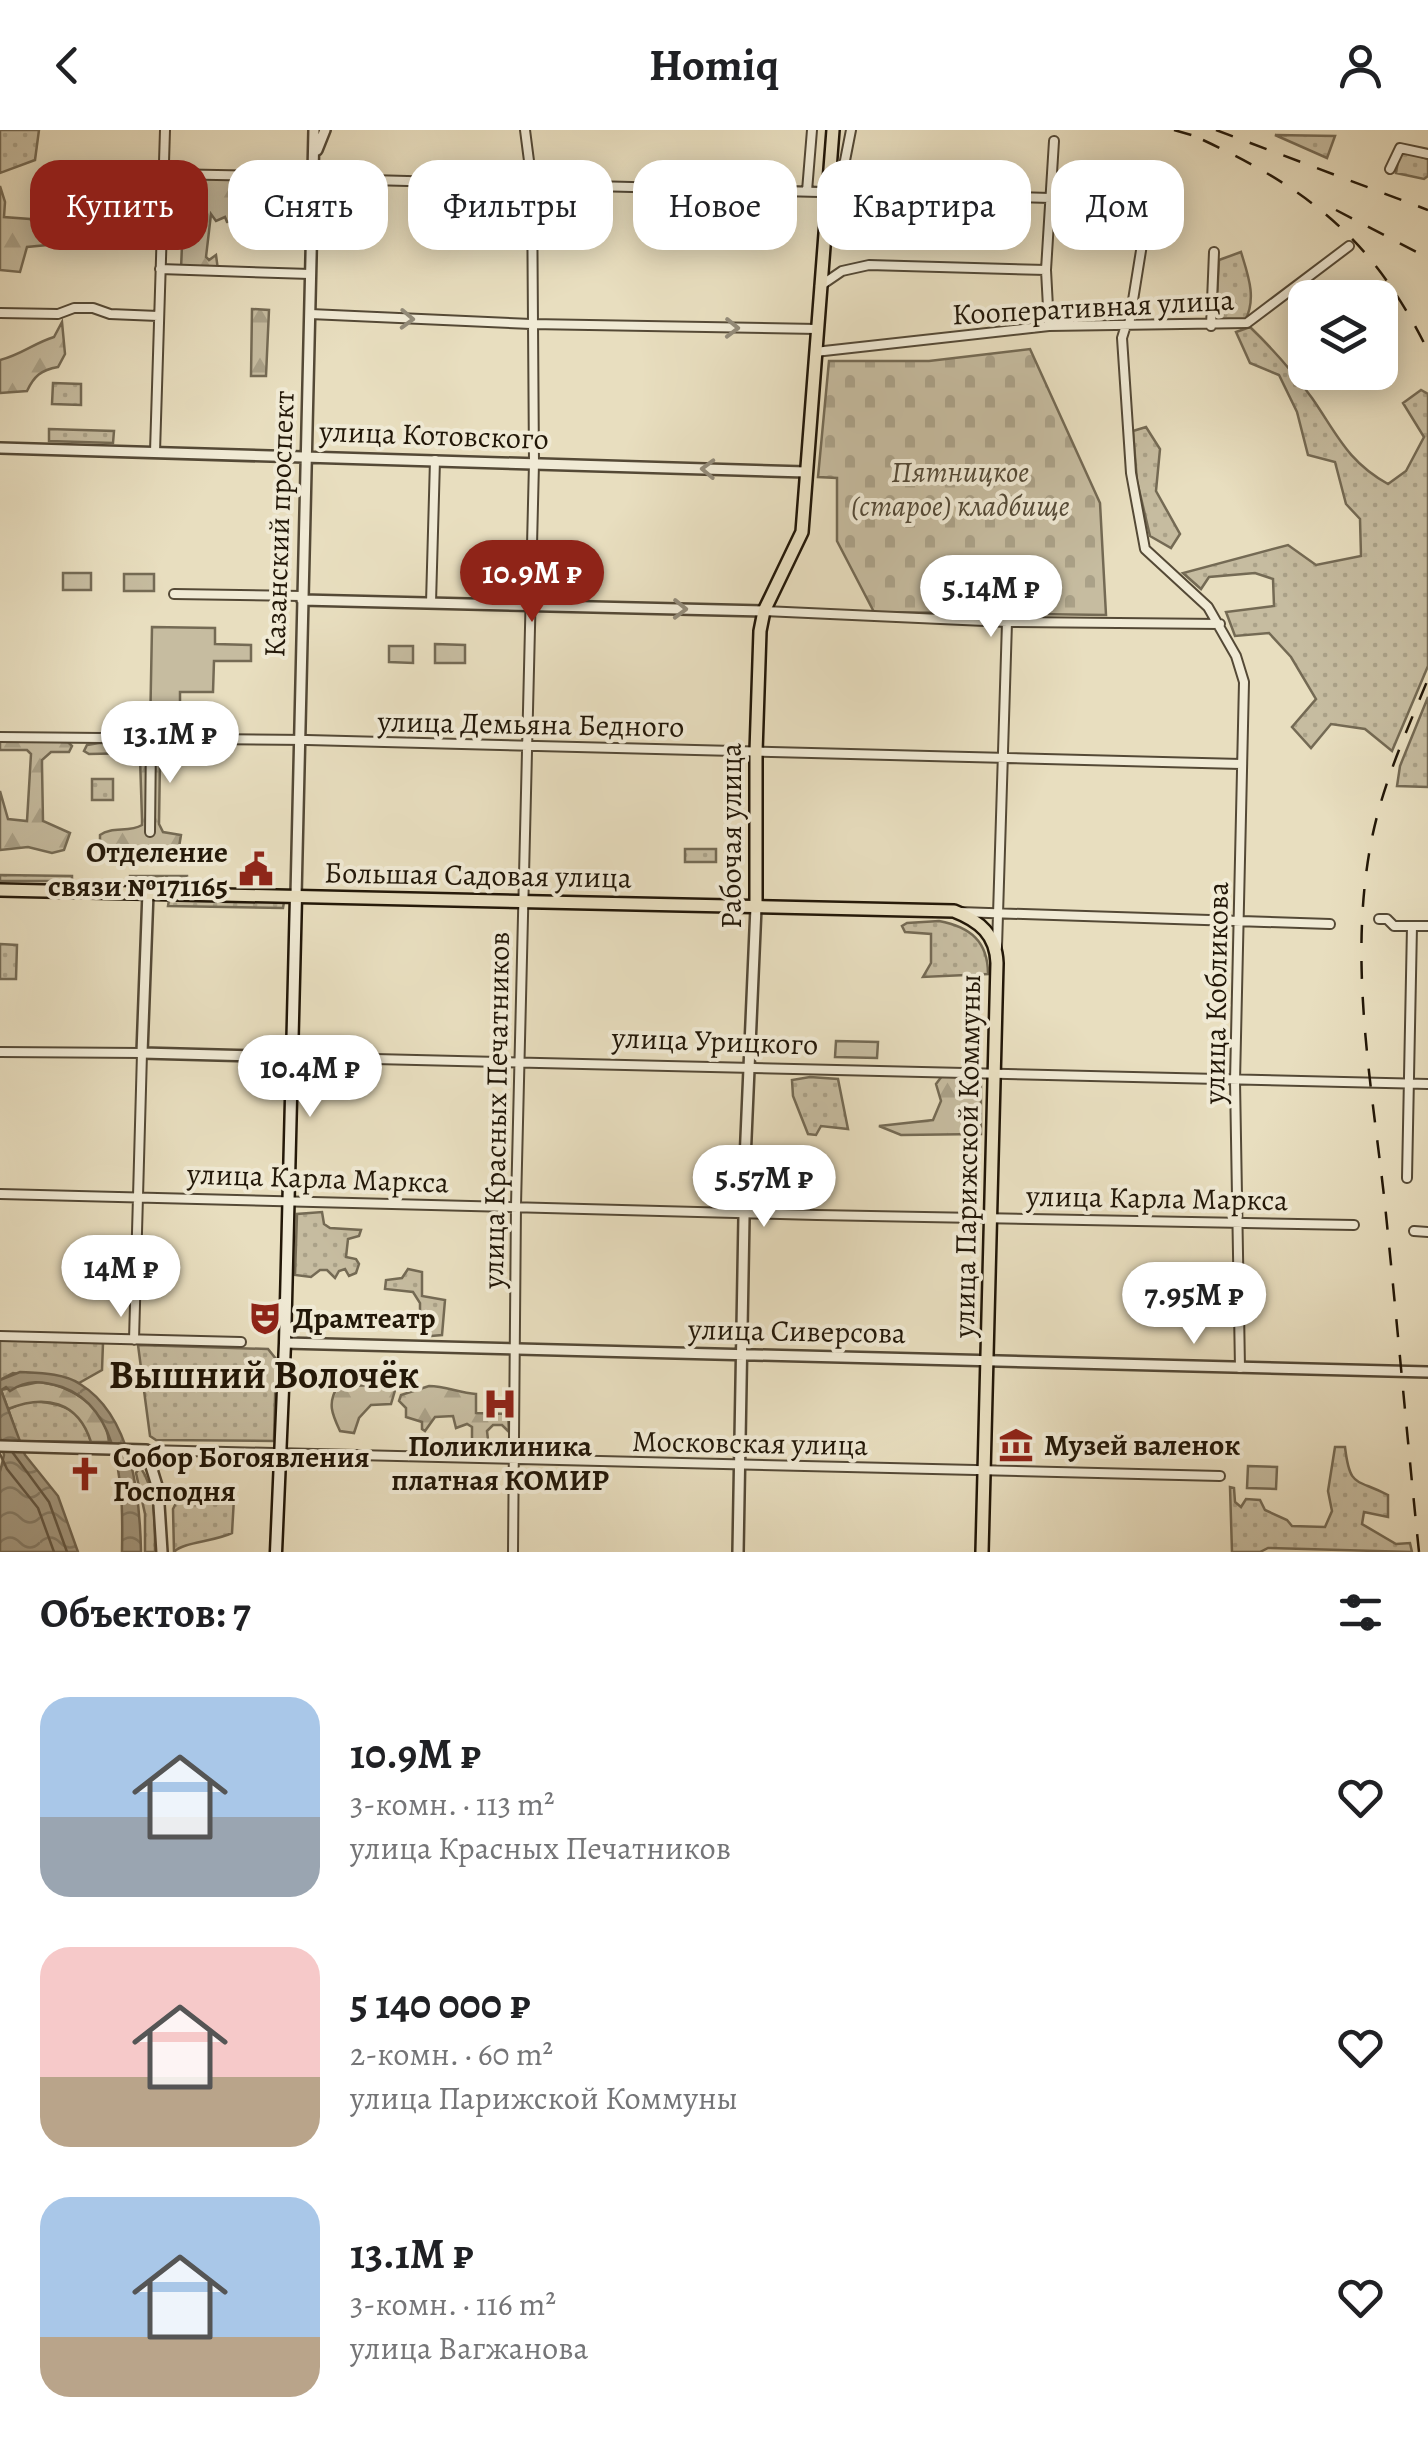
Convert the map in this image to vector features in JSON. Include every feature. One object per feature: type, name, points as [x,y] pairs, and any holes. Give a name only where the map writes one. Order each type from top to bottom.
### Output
[{"type":"main road","name":"Рабочая улица","points":[[833,130],[833,160]]},
{"type":"main road","name":"Рабочая улица","points":[[756,907],[759,644],[764,611],[802,532],[825,250]]},
{"type":"main road","name":"Большая Садовая улица","points":[[0,890],[954,912],[983,927]]},
{"type":"main road","name":"Казанский проспект","points":[[276,1552],[296,896]]},
{"type":"main road","name":"улица Парижской Коммуны","points":[[982,1552],[996,952],[983,927]]},
{"type":"street","points":[[165,130],[166,160]]},
{"type":"street","name":"Казанский проспект","points":[[314,130],[314,160]]},
{"type":"street","name":"Казанский проспект","points":[[314,157],[325,130]]},
{"type":"street","name":"улица Красных Печатников","points":[[525,130],[529,160]]},
{"type":"street","points":[[807,191],[812,130]]},
{"type":"street","points":[[843,160],[852,130]]},
{"type":"street","points":[[1048,326],[1046,270],[1054,142]]},
{"type":"street","points":[[1390,169],[1400,148],[1428,154]]},
{"type":"street","points":[[613,186],[817,191]]},
{"type":"street","points":[[1031,197],[1050,198]]},
{"type":"street","name":"Кооперативная улица","points":[[815,352],[1048,326],[1247,323],[1349,246]]},
{"type":"street","points":[[156,452],[161,250]]},
{"type":"street","name":"Казанский проспект","points":[[296,896],[310,250]]},
{"type":"street","name":"улица Красных Печатников","points":[[513,1552],[513,1350],[534,463],[532,250]]},
{"type":"street","name":"улица Кобликова","points":[[1140,250],[1122,338],[1130,464],[1145,549],[1208,607],[1236,656],[1244,682],[1235,1081],[1240,1368]]},
{"type":"street","points":[[1211,326],[1214,252]]},
{"type":"street","points":[[820,286],[842,271],[869,265],[1046,270]]},
{"type":"street","points":[[160,270],[310,274]]},
{"type":"street","points":[[0,313],[58,314],[74,308],[92,308],[110,314],[158,316]]},
{"type":"street","points":[[310,314],[531,324],[817,329]]},
{"type":"street","name":"улица Котовского","points":[[0,448],[806,472]]},
{"type":"street","points":[[431,603],[435,460]]},
{"type":"street","points":[[174,594],[1007,622],[1220,624]]},
{"type":"street","name":"улица Парижской Коммуны","points":[[996,952],[1007,622]]},
{"type":"street","name":"улица Демьяна Бедного","points":[[0,737],[298,740],[1241,764]]},
{"type":"street","points":[[150,832],[152,739]]},
{"type":"street","points":[[134,1340],[148,892]]},
{"type":"street","name":"Рабочая улица","points":[[738,1552],[744,1212],[756,907]]},
{"type":"street","name":"Большая Садовая улица","points":[[954,912],[1330,924]]},
{"type":"street","points":[[1379,919],[1394,926],[1428,926]]},
{"type":"street","points":[[1407,1178],[1412,926]]},
{"type":"street","name":"улица Урицкого","points":[[0,1052],[1428,1084]]},
{"type":"street","name":"улица Карла Маркса","points":[[0,1194],[1354,1225]]},
{"type":"street","points":[[1414,1231],[1428,1232]]},
{"type":"street","points":[[0,1336],[241,1342]]},
{"type":"street","name":"улица Сиверсова","points":[[285,1343],[1428,1372]]},
{"type":"street","points":[[0,1446],[146,1450],[158,1488],[162,1552]]},
{"type":"street","name":"Московская улица","points":[[146,1450],[1220,1476]]},
{"type":"green space","points":[[0,130],[39,130],[35,160],[0,173]]},
{"type":"green space","points":[[1275,135],[1335,136],[1327,158]]},
{"type":"green space","points":[[1400,150],[1428,159],[1428,176],[1424,179],[1396,173]]},
{"type":"green space","points":[[208,177],[228,177],[228,222],[225,217],[216,221],[211,214],[208,240]]},
{"type":"green space","points":[[0,186],[4,217],[30,219],[30,247],[20,272],[0,270]]},
{"type":"green space","points":[[182,250],[207,250],[209,260],[216,255],[218,270],[181,269]]},
{"type":"green space","points":[[1241,252],[1250,287],[1249,312],[1245,321],[1220,322],[1216,316],[1219,260]]},
{"type":"green space","points":[[252,309],[269,310],[266,376],[251,376]]},
{"type":"green space","points":[[62,322],[65,354],[58,367],[39,374],[27,391],[0,393],[0,360],[54,337]]},
{"type":"green space","points":[[1250,327],[1275,352],[1288,367],[1288,390],[1306,390],[1353,456],[1388,484],[1406,471],[1424,437],[1403,403],[1421,390],[1428,394],[1428,666],[1392,751],[1365,729],[1331,724],[1311,748],[1292,727],[1316,699],[1291,657],[1269,633],[1235,636],[1226,612],[1274,606],[1273,579],[1255,573],[1209,577],[1201,589],[1183,573],[1288,545],[1316,565],[1361,556],[1360,519],[1346,504],[1335,462],[1308,455],[1297,412],[1279,375],[1250,363],[1236,332]]},
{"type":"green space","name":"Пятницкое (старое) кладбище","points":[[1030,349],[1100,503],[1106,615],[874,612],[837,541],[837,478],[818,477],[829,361],[929,361]]},
{"type":"green space","points":[[53,383],[81,384],[81,405],[52,404]]},
{"type":"green space","points":[[1146,427],[1160,449],[1156,491],[1180,534],[1171,548],[1150,536],[1137,481],[1133,431]]},
{"type":"green space","points":[[49,429],[114,431],[113,443],[49,441]]},
{"type":"green space","points":[[63,573],[91,573],[91,590],[63,590]]},
{"type":"green space","points":[[124,574],[154,574],[154,591],[124,591]]},
{"type":"green space","points":[[152,627],[215,628],[215,644],[251,645],[251,661],[214,661],[213,692],[180,692],[180,733],[150,732]]},
{"type":"green space","points":[[435,644],[465,645],[465,663],[435,663]]},
{"type":"green space","points":[[389,646],[413,646],[413,663],[389,662]]},
{"type":"green space","points":[[1428,697],[1428,787],[1397,786],[1400,766]]},
{"type":"green space","points":[[0,739],[68,742],[72,746],[69,752],[51,752],[42,760],[43,821],[70,833],[64,850],[0,850],[0,791],[8,819],[27,821],[31,754],[27,750],[0,750]]},
{"type":"green space","points":[[180,743],[184,748],[184,754],[160,761],[159,824],[163,832],[181,835],[179,847],[112,851],[100,847],[100,835],[137,827],[142,825],[142,819],[140,758],[136,753],[84,751],[87,745]]},
{"type":"green space","points":[[92,779],[113,779],[113,800],[92,800]]},
{"type":"green space","points":[[685,849],[716,849],[716,862],[685,862]]},
{"type":"green space","points":[[0,875],[72,876],[72,881],[0,881]]},
{"type":"green space","points":[[130,876],[187,876],[187,883],[130,883]]},
{"type":"green space","points":[[169,900],[284,902],[283,908],[168,906]]},
{"type":"green space","points":[[939,921],[960,927],[975,937],[985,953],[988,974],[923,977],[931,963],[931,934],[905,932],[902,926]]},
{"type":"green space","points":[[0,944],[17,945],[16,979],[0,979]]},
{"type":"green space","points":[[836,1041],[878,1042],[877,1058],[835,1057]]},
{"type":"green space","points":[[942,1076],[975,1077],[981,1082],[981,1134],[901,1135],[879,1126],[933,1120],[941,1101],[936,1084]]},
{"type":"green space","points":[[838,1079],[848,1129],[821,1126],[816,1135],[808,1134],[793,1096],[792,1080]]},
{"type":"green space","points":[[322,1212],[324,1224],[330,1228],[361,1230],[359,1236],[348,1239],[346,1257],[356,1259],[356,1273],[349,1276],[345,1269],[335,1278],[327,1270],[311,1277],[295,1275],[297,1214]]},
{"type":"green space","points":[[408,1269],[422,1272],[422,1296],[445,1300],[442,1335],[420,1337],[420,1303],[413,1292],[385,1289],[386,1280],[402,1278]]},
{"type":"green space","points":[[0,1340],[103,1343],[102,1370],[79,1383],[13,1373],[0,1380]]},
{"type":"green space","points":[[138,1345],[268,1349],[276,1359],[274,1441],[156,1440],[150,1436]]},
{"type":"green space","points":[[39,1382],[63,1388],[85,1400],[101,1418],[109,1442],[91,1442],[78,1417],[58,1404],[35,1402],[8,1409],[1,1390]]},
{"type":"green space","points":[[338,1386],[396,1387],[391,1404],[371,1405],[359,1418],[354,1433],[340,1431],[332,1408]]},
{"type":"green space","points":[[429,1386],[476,1394],[476,1413],[508,1414],[509,1432],[502,1425],[493,1425],[487,1431],[489,1448],[472,1450],[472,1427],[467,1424],[456,1428],[453,1416],[435,1417],[425,1431],[422,1422],[406,1417],[406,1408],[399,1401],[401,1395]]},
{"type":"green space","points":[[28,1401],[68,1409],[81,1421],[91,1442],[19,1441],[8,1409]]},
{"type":"green space","points":[[1335,1447],[1345,1447],[1349,1470],[1356,1480],[1388,1495],[1388,1517],[1364,1512],[1362,1524],[1396,1544],[1410,1543],[1412,1552],[1268,1548],[1260,1552],[1232,1552],[1230,1487],[1234,1488],[1235,1502],[1241,1507],[1246,1499],[1260,1500],[1265,1510],[1292,1526],[1325,1527],[1332,1511],[1328,1491]]},
{"type":"green space","points":[[1248,1466],[1277,1467],[1276,1489],[1247,1488]]},
{"type":"green space","points":[[140,1467],[152,1496],[155,1552],[145,1552],[145,1514],[136,1473]]},
{"type":"green space","points":[[215,1494],[234,1498],[232,1533],[174,1552],[173,1509],[179,1497]]},
{"type":"water","points":[[20,1372],[74,1380],[98,1398],[111,1416],[130,1459],[141,1552],[122,1552],[116,1458],[98,1414],[82,1398],[62,1387],[35,1382],[10,1391],[6,1387],[1,1390],[25,1455],[58,1496],[78,1552],[0,1552],[0,1472],[4,1455],[0,1437],[0,1380]]},
{"type":"railway","points":[[1174,130],[1195,136]]},
{"type":"railway","points":[[1216,130],[1428,210]]},
{"type":"railway","points":[[1203,140],[1277,179],[1336,223],[1385,279],[1428,351]]},
{"type":"railway","points":[[1336,210],[1428,258]]},
{"type":"railway","points":[[1419,1552],[1364,1024],[1362,933],[1364,888],[1381,800],[1428,679]]},
{"type":"place","name":"Отделение связи №171165","points":[[256,869]]},
{"type":"place","name":"Драмтеатр","points":[[265,1318]]},
{"type":"place","name":"Поликлиника платная КОМИР","points":[[500,1404]]},
{"type":"place","name":"Музей валенок","points":[[1016,1445]]},
{"type":"place","name":"Собор Богоявления Господня","points":[[85,1474]]},
{"type":"district","name":"Вышний Волочёк","points":[[264,1374]]}]
